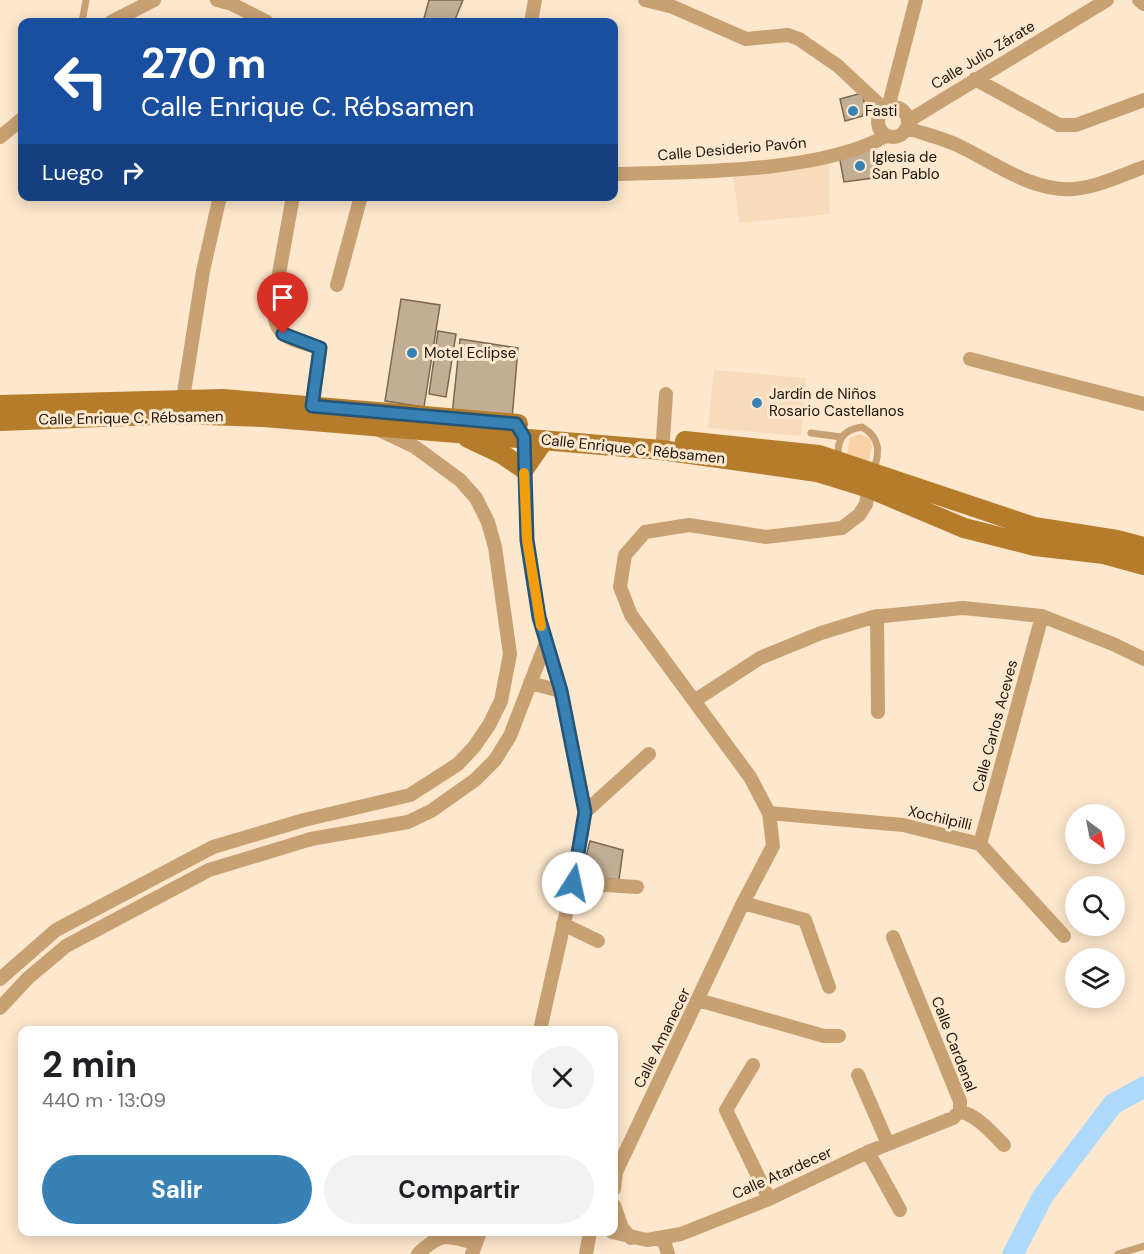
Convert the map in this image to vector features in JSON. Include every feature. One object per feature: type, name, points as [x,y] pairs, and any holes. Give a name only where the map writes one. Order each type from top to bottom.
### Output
[{"type":"main road","name":"Calle Enrique C. Rébsamen","points":[[0,405],[183,399],[254,401],[520,431],[663,439],[819,455],[839,469],[871,480],[1034,527],[1117,540],[1144,547]]},
{"type":"main road","name":"Calle Enrique C. Rébsamen","points":[[0,422],[178,414],[452,432],[520,431],[544,440],[660,450],[817,472],[839,469]]},
{"type":"main road","points":[[452,432],[477,441],[524,469],[544,440]]},
{"type":"main road","name":"Calle Enrique C. Rébsamen","points":[[871,480],[964,528],[1035,546],[1104,554],[1144,566]]},
{"type":"street","points":[[119,18],[154,0]]},
{"type":"street","points":[[217,0],[232,4],[259,18]]},
{"type":"street","points":[[532,18],[536,0]]},
{"type":"street","points":[[645,0],[673,7],[746,39],[788,35],[799,39],[838,66],[886,108],[900,108],[907,124],[957,144],[1033,183],[1054,188],[1074,189],[1099,183],[1144,166]]},
{"type":"street","points":[[907,124],[894,137],[886,136],[880,131],[877,123],[879,115],[886,108],[916,0]]},
{"type":"street","name":"Calle Julio Zárate","points":[[907,124],[975,79],[1107,0]]},
{"type":"street","points":[[1139,0],[1144,4]]},
{"type":"street","points":[[975,79],[1059,125],[1076,125],[1144,100]]},
{"type":"street","points":[[0,137],[18,122]]},
{"type":"street","name":"Calle Desiderio Pavón","points":[[618,174],[683,172],[800,162],[867,146],[886,136]]},
{"type":"street","points":[[183,399],[203,271],[219,201]]},
{"type":"street","points":[[292,201],[273,307],[274,322],[283,334],[320,348],[312,406]]},
{"type":"street","points":[[337,285],[360,201]]},
{"type":"street","points":[[970,358],[1144,404]]},
{"type":"street","points":[[663,439],[666,394]]},
{"type":"street","points":[[0,979],[56,930],[213,847],[304,820],[410,795],[458,764],[474,747],[501,701],[508,675],[509,634],[495,547],[488,522],[476,498],[460,480],[415,447],[366,425]]},
{"type":"street","points":[[520,431],[527,540],[545,645],[561,691],[585,812],[573,883],[541,1026]]},
{"type":"street","name":"Calle Amanecer","points":[[618,1168],[743,903],[773,846],[769,813],[750,777],[631,615],[620,587],[625,555],[645,532],[689,525],[766,537],[842,528],[858,515],[866,504],[871,480]]},
{"type":"street","points":[[1061,549],[1079,558],[1144,571]]},
{"type":"street","points":[[694,701],[760,658],[821,633],[877,616],[963,608],[1042,616],[1144,659]]},
{"type":"street","points":[[877,616],[878,712]]},
{"type":"street","name":"Calle Carlos Aceves","points":[[980,844],[1042,616]]},
{"type":"street","points":[[0,1008],[28,978],[66,946],[209,870],[311,839],[408,822],[431,811],[475,780],[495,760],[510,736],[545,645]]},
{"type":"street","points":[[530,683],[561,691]]},
{"type":"street","points":[[585,812],[649,754]]},
{"type":"street","name":"Xochilpilli","points":[[769,813],[903,825],[980,844],[1064,936]]},
{"type":"street","points":[[235,841],[241,859]]},
{"type":"street","points":[[573,883],[637,886]]},
{"type":"street","points":[[743,903],[805,920],[829,987]]},
{"type":"street","points":[[563,924],[598,941]]},
{"type":"street","name":"Calle Cardenal","points":[[893,936],[960,1101],[960,1111],[971,1114],[984,1124],[1004,1145]]},
{"type":"street","points":[[699,1000],[824,1036],[839,1036]]},
{"type":"street","points":[[753,1065],[726,1110],[769,1199]]},
{"type":"street","points":[[858,1075],[888,1144]]},
{"type":"street","name":"Calle Atardecer","points":[[618,1234],[631,1238],[663,1238],[681,1234],[769,1199],[868,1152],[953,1118],[960,1111]]},
{"type":"street","points":[[868,1152],[900,1210]]},
{"type":"street","points":[[618,1216],[622,1228],[631,1238]]},
{"type":"street","points":[[586,1254],[589,1236]]},
{"type":"street","points":[[663,1238],[668,1254]]},
{"type":"street","points":[[418,1254],[434,1239],[475,1245]]},
{"type":"lane","points":[[83,18],[86,0]]},
{"type":"lane","points":[[839,469],[837,446],[841,437],[849,429],[862,427],[872,433],[878,443],[878,457],[871,480]]},
{"type":"lane","points":[[811,433],[841,437]]},
{"type":"lane","points":[[1118,1254],[1144,1246]]},
{"type":"shaded area","points":[[829,161],[830,214],[739,223],[733,172]]},
{"type":"shaded area","name":"Jardín de Niños Rosario Castellanos","points":[[714,370],[806,378],[801,436],[708,428]]},
{"type":"shaded area","points":[[860,434],[870,439],[872,447],[868,464],[846,458],[850,438]]},
{"type":"building","points":[[429,0],[463,0],[456,18],[424,18]]},
{"type":"building","name":"Fasti","points":[[862,93],[865,105],[863,116],[845,121],[840,99]]},
{"type":"building","name":"Iglesia de San Pablo","points":[[875,147],[881,177],[844,182],[839,155]]},
{"type":"building","name":"Motel Eclipse","points":[[401,299],[440,305],[424,407],[385,401]]},
{"type":"building","points":[[438,331],[456,334],[446,397],[429,394]]},
{"type":"building","points":[[460,339],[518,348],[512,419],[452,415]]},
{"type":"building","points":[[590,841],[623,850],[619,880],[581,876]]},
{"type":"waterway","points":[[1013,1254],[1043,1196],[1113,1104],[1144,1087]]},
{"type":"slow traffic","points":[[524,473],[527,540],[541,626]]},
{"type":"place","name":"Fasti","points":[[853,111]]},
{"type":"place","name":"Iglesia de San Pablo","points":[[860,166]]},
{"type":"place","name":"Motel Eclipse","points":[[412,353]]},
{"type":"place","name":"Jardín de Niños Rosario Castellanos","points":[[757,403]]},
{"type":"route","points":[[283,334],[320,348],[312,406],[516,424],[524,437],[527,540],[539,617],[545,645],[561,691],[585,812],[573,883]]}]
